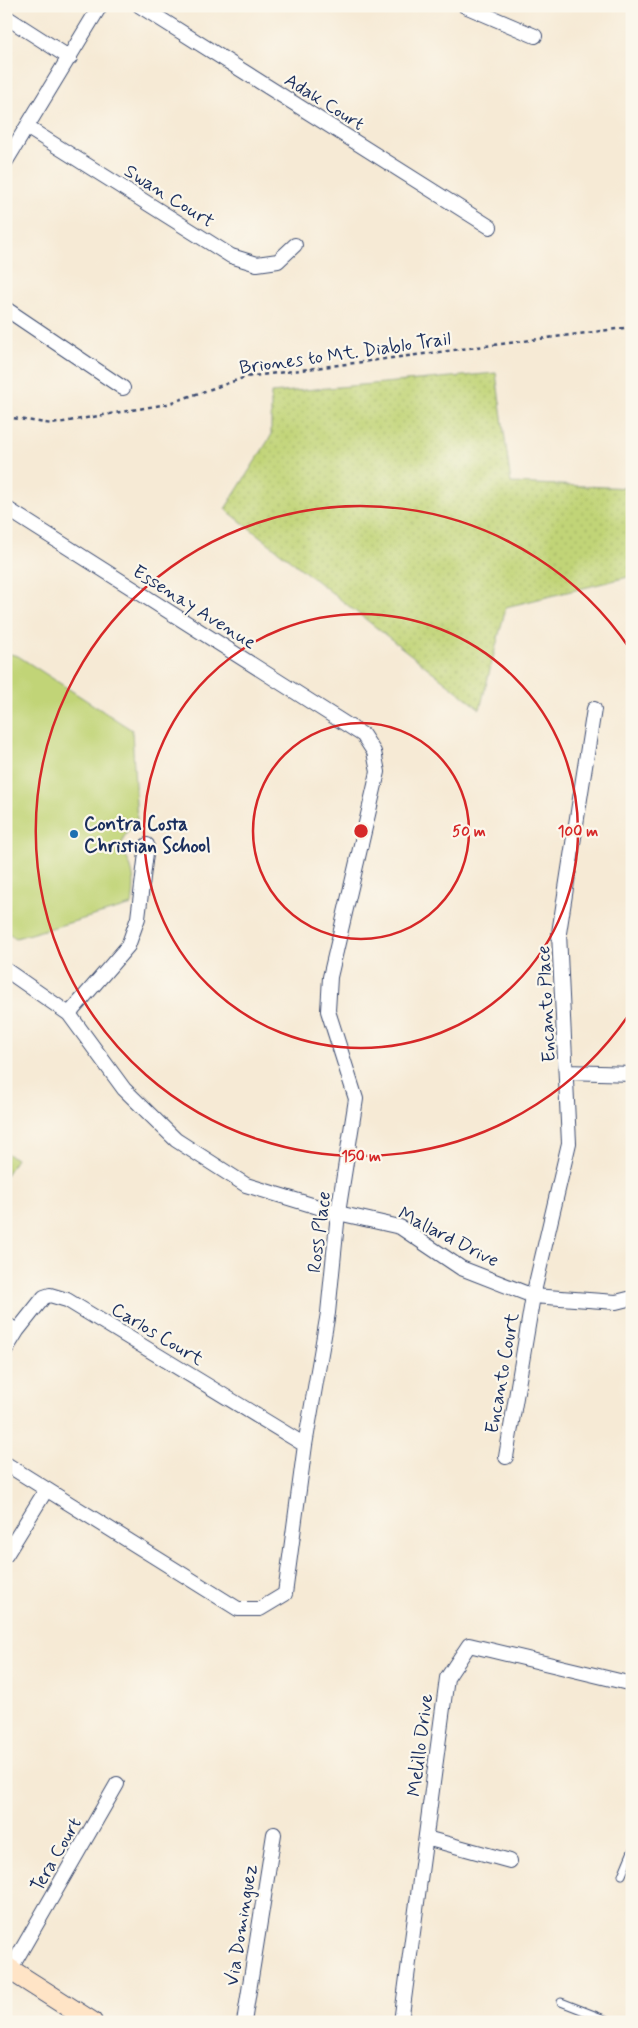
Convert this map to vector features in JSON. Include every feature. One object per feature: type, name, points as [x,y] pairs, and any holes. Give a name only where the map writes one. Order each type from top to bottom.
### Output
[{"type":"main road","points":[[8,1968],[92,2022]]},
{"type":"street","points":[[6,161],[28,128],[100,6]]},
{"type":"street","name":"Adak Court","points":[[140,6],[490,227]]},
{"type":"street","points":[[465,6],[535,36]]},
{"type":"street","points":[[6,17],[70,58]]},
{"type":"street","name":"Swan Court","points":[[28,128],[231,256],[257,264],[278,261],[295,245]]},
{"type":"street","points":[[6,309],[123,388]]},
{"type":"street","name":"Essenay Avenue","points":[[6,508],[363,735]]},
{"type":"street","name":"Encanto Place","points":[[533,1296],[569,1143],[559,933],[594,709]]},
{"type":"street","name":"Ross Place","points":[[46,1490],[238,1609],[260,1609],[285,1594],[305,1445],[328,1313],[338,1213],[356,1100],[328,1011],[330,976],[378,772],[374,752],[363,735]]},
{"type":"street","points":[[70,1014],[128,946],[138,918],[147,845]]},
{"type":"street","name":"Mallard Drive","points":[[6,970],[70,1014],[124,1089],[176,1140],[246,1185],[338,1213],[400,1227],[461,1268],[533,1296],[616,1302],[632,1298]]},
{"type":"street","points":[[567,1072],[632,1074]]},
{"type":"street","name":"Carlos Court","points":[[6,1349],[12,1328],[44,1298],[50,1295],[67,1300],[305,1445]]},
{"type":"street","name":"Encanto Court","points":[[506,1457],[533,1296]]},
{"type":"street","points":[[6,1464],[46,1490],[6,1555]]},
{"type":"street","name":"Melillo Drive","points":[[401,2022],[447,1678],[469,1645],[632,1684]]},
{"type":"street","name":"Tera Court","points":[[8,1968],[117,1784]]},
{"type":"street","name":"Via Dominguez","points":[[244,2022],[274,1834]]},
{"type":"street","points":[[426,1838],[510,1861]]},
{"type":"lane","points":[[622,1875],[632,1851]]},
{"type":"lane","points":[[561,2002],[612,2022]]},
{"type":"path","name":"Briones to Mt. Diablo Trail","points":[[6,417],[52,424],[167,404],[246,377],[632,327]]},
{"type":"green space","points":[[496,373],[511,483],[632,488],[632,576],[506,607],[480,709],[225,509],[271,436],[271,393]]},
{"type":"green space","name":"Contra Costa Christian School","points":[[6,653],[18,656],[132,730],[137,823],[124,837],[122,843],[134,879],[132,905],[16,938],[6,932]]},
{"type":"green space","points":[[6,1153],[16,1159],[6,1175]]},
{"type":"place","name":"Contra Costa Christian School","points":[[74,834]]}]
